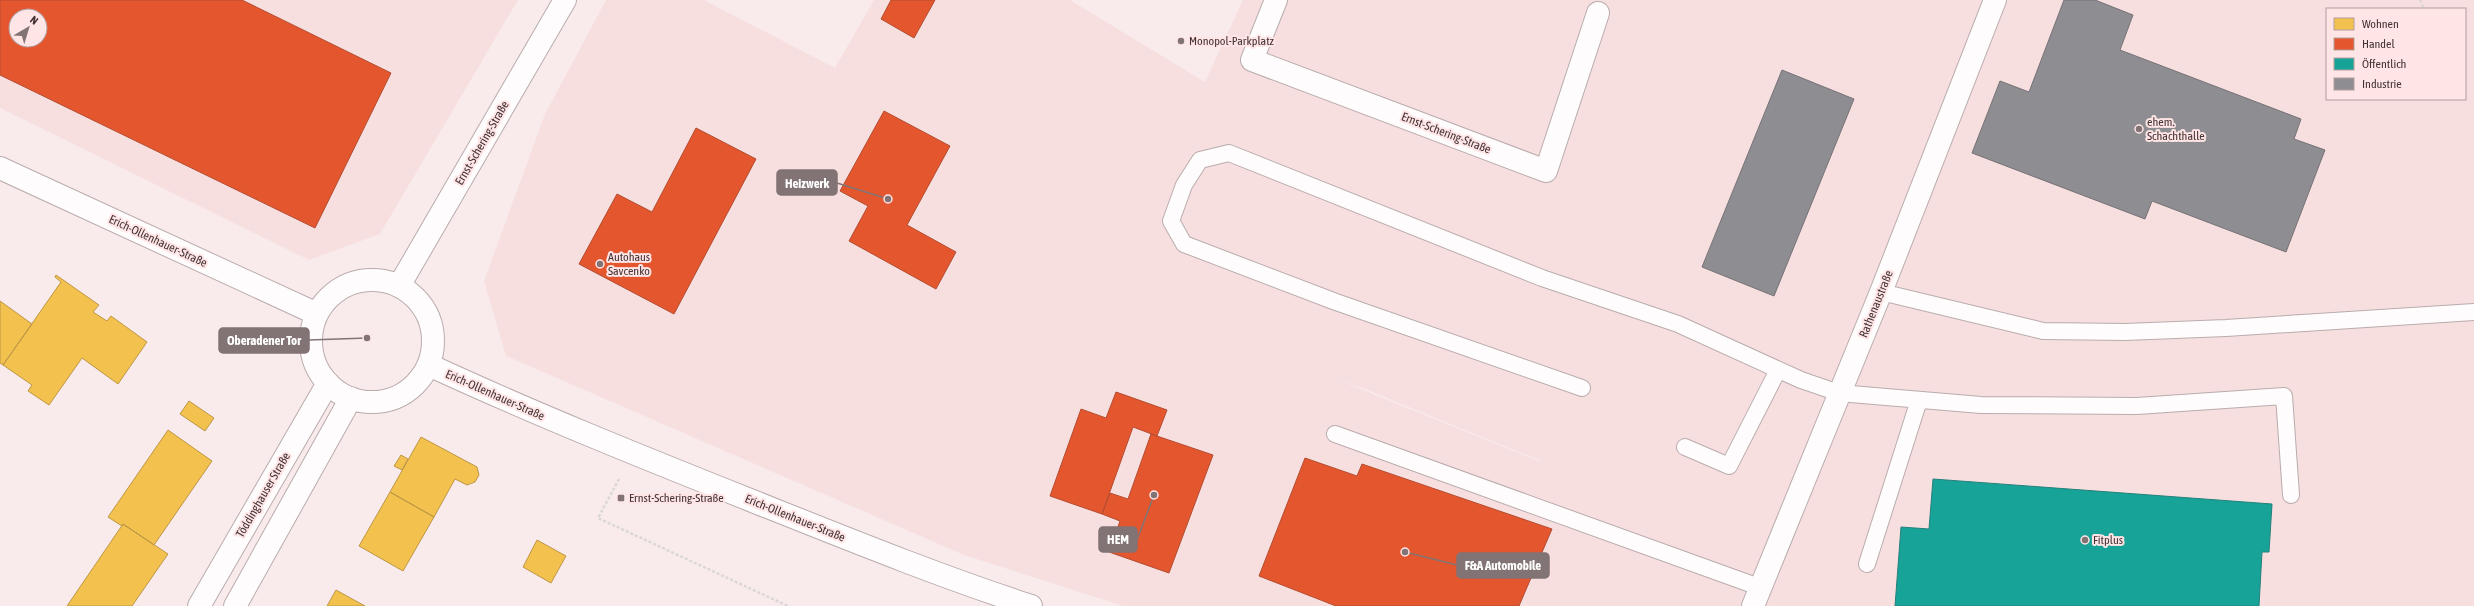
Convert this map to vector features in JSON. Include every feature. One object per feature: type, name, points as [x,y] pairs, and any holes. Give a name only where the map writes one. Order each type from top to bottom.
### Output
[{"type":"street","name":"Ernst-Schering-Straße","points":[[399,286],[565,0]]},
{"type":"street","name":"Ernst-Schering-Straße","points":[[1276,0],[1252,60],[1546,171],[1598,13]]},
{"type":"street","name":"Rathenaustraße","points":[[1756,596],[1840,393],[1995,0]]},
{"type":"street","name":"Erich-Ollenhauer-Straße","points":[[0,168],[317,314]]},
{"type":"street","points":[[376,280],[399,286],[418,300],[430,320],[434,343],[429,365],[416,385],[396,398],[373,402],[350,398],[328,384],[317,368],[312,350],[312,332],[317,314],[332,295],[353,283],[376,280]]},
{"type":"street","name":"Erich-Ollenhauer-Straße","points":[[429,365],[526,410],[633,454],[945,578],[1031,606]]},
{"type":"street","name":"Töddinghauser Straße","points":[[199,606],[328,384]]},
{"type":"street","points":[[235,606],[350,398]]},
{"type":"lane","points":[[1582,388],[1336,302],[1184,244],[1171,221],[1184,185],[1200,160],[1229,153],[1542,278],[1678,324],[1801,380],[1840,393],[1981,405],[2137,406],[2284,396],[2291,495]]},
{"type":"lane","points":[[1880,292],[2043,331],[2125,332],[2226,328],[2474,312]]},
{"type":"lane","points":[[1685,447],[1729,466],[1778,370]]},
{"type":"lane","points":[[1867,564],[1919,400]]},
{"type":"lane","points":[[1335,434],[1756,596]]},
{"type":"path","points":[[633,454],[598,518],[788,606]]},
{"type":"shaded area","points":[[0,0],[518,0],[380,234],[309,260],[0,108]]},
{"type":"shaded area","points":[[606,0],[704,0],[835,68],[874,0],[1070,0],[1205,82],[1243,0],[2474,0],[2474,606],[1123,606],[964,555],[506,356],[484,281],[545,114]],"holes":[[[1334,378],[1541,461],[1541,462]]]},
{"type":"building: Wohnen","points":[[56,275],[99,305],[93,312],[107,321],[111,316],[147,342],[118,384],[82,358],[49,405],[28,391],[32,385],[3,365],[61,282],[55,277]]},
{"type":"building: Wohnen","points":[[0,301],[32,324],[3,365],[0,363]]},
{"type":"building: Wohnen","points":[[189,401],[214,418],[205,431],[180,414]]},
{"type":"building: Wohnen","points":[[168,430],[212,461],[154,545],[123,524],[122,526],[108,517]]},
{"type":"building: Wohnen","points":[[421,437],[477,467],[479,475],[475,482],[467,485],[455,479],[434,517],[390,492]]},
{"type":"building: Wohnen","points":[[401,455],[408,459],[402,470],[394,466]]},
{"type":"building: Wohnen","points":[[390,492],[434,517],[403,571],[359,546]]},
{"type":"building: Wohnen","points":[[123,524],[168,554],[132,606],[67,606]]},
{"type":"building: Wohnen","points":[[537,540],[566,556],[551,583],[523,567]]},
{"type":"building: Wohnen","points":[[336,590],[365,606],[327,606]]},
{"type":"building: Handel","points":[[0,0],[242,0],[391,73],[315,228],[0,75]]},
{"type":"building: Handel","points":[[891,0],[935,0],[914,38],[881,19]]},
{"type":"building: Handel","points":[[884,111],[950,146],[907,225],[956,252],[936,289],[849,241],[868,206],[840,191]]},
{"type":"building: Handel","points":[[696,128],[756,159],[674,314],[579,264],[617,194],[652,212]]},
{"type":"building: Handel","points":[[1116,392],[1167,410],[1157,436],[1133,427],[1102,514],[1050,496],[1081,409],[1106,418]]},
{"type":"building: Handel","points":[[1151,434],[1213,455],[1169,573],[1109,552],[1120,521],[1102,514],[1110,493],[1128,499]]},
{"type":"building: Handel","points":[[1305,458],[1357,476],[1362,464],[1552,529],[1519,606],[1336,606],[1259,576]]},
{"type":"building: Öffentlich","name":"Fitplus","points":[[1933,479],[2272,504],[2269,552],[2262,552],[2259,606],[1895,606],[1901,527],[1929,529]]},
{"type":"building: Industrie","name":"ehem. Schachthalle","points":[[2064,0],[2095,0],[2133,15],[2120,50],[2301,119],[2294,139],[2325,150],[2286,252],[2152,201],[2145,219],[1972,153],[2000,81],[2029,92]]},
{"type":"building: Industrie","points":[[1782,70],[1854,99],[1774,296],[1702,267]]},
{"type":"place","name":"Monopol-Parkplatz","points":[[1181,41]]},
{"type":"place","name":"ehem. Schachthalle","points":[[2139,129]]},
{"type":"place","name":"Heizwerk","points":[[888,199]]},
{"type":"place","name":"Autohaus Savcenko","points":[[600,264]]},
{"type":"place","name":"Oberadener Tor","points":[[367,338]]},
{"type":"place","name":"HEM","points":[[1154,495]]},
{"type":"place","name":"Ernst-Schering-Straße","points":[[621,498]]},
{"type":"place","name":"Fitplus","points":[[2085,540]]},
{"type":"place","name":"F&A Automobile","points":[[1405,552]]}]
